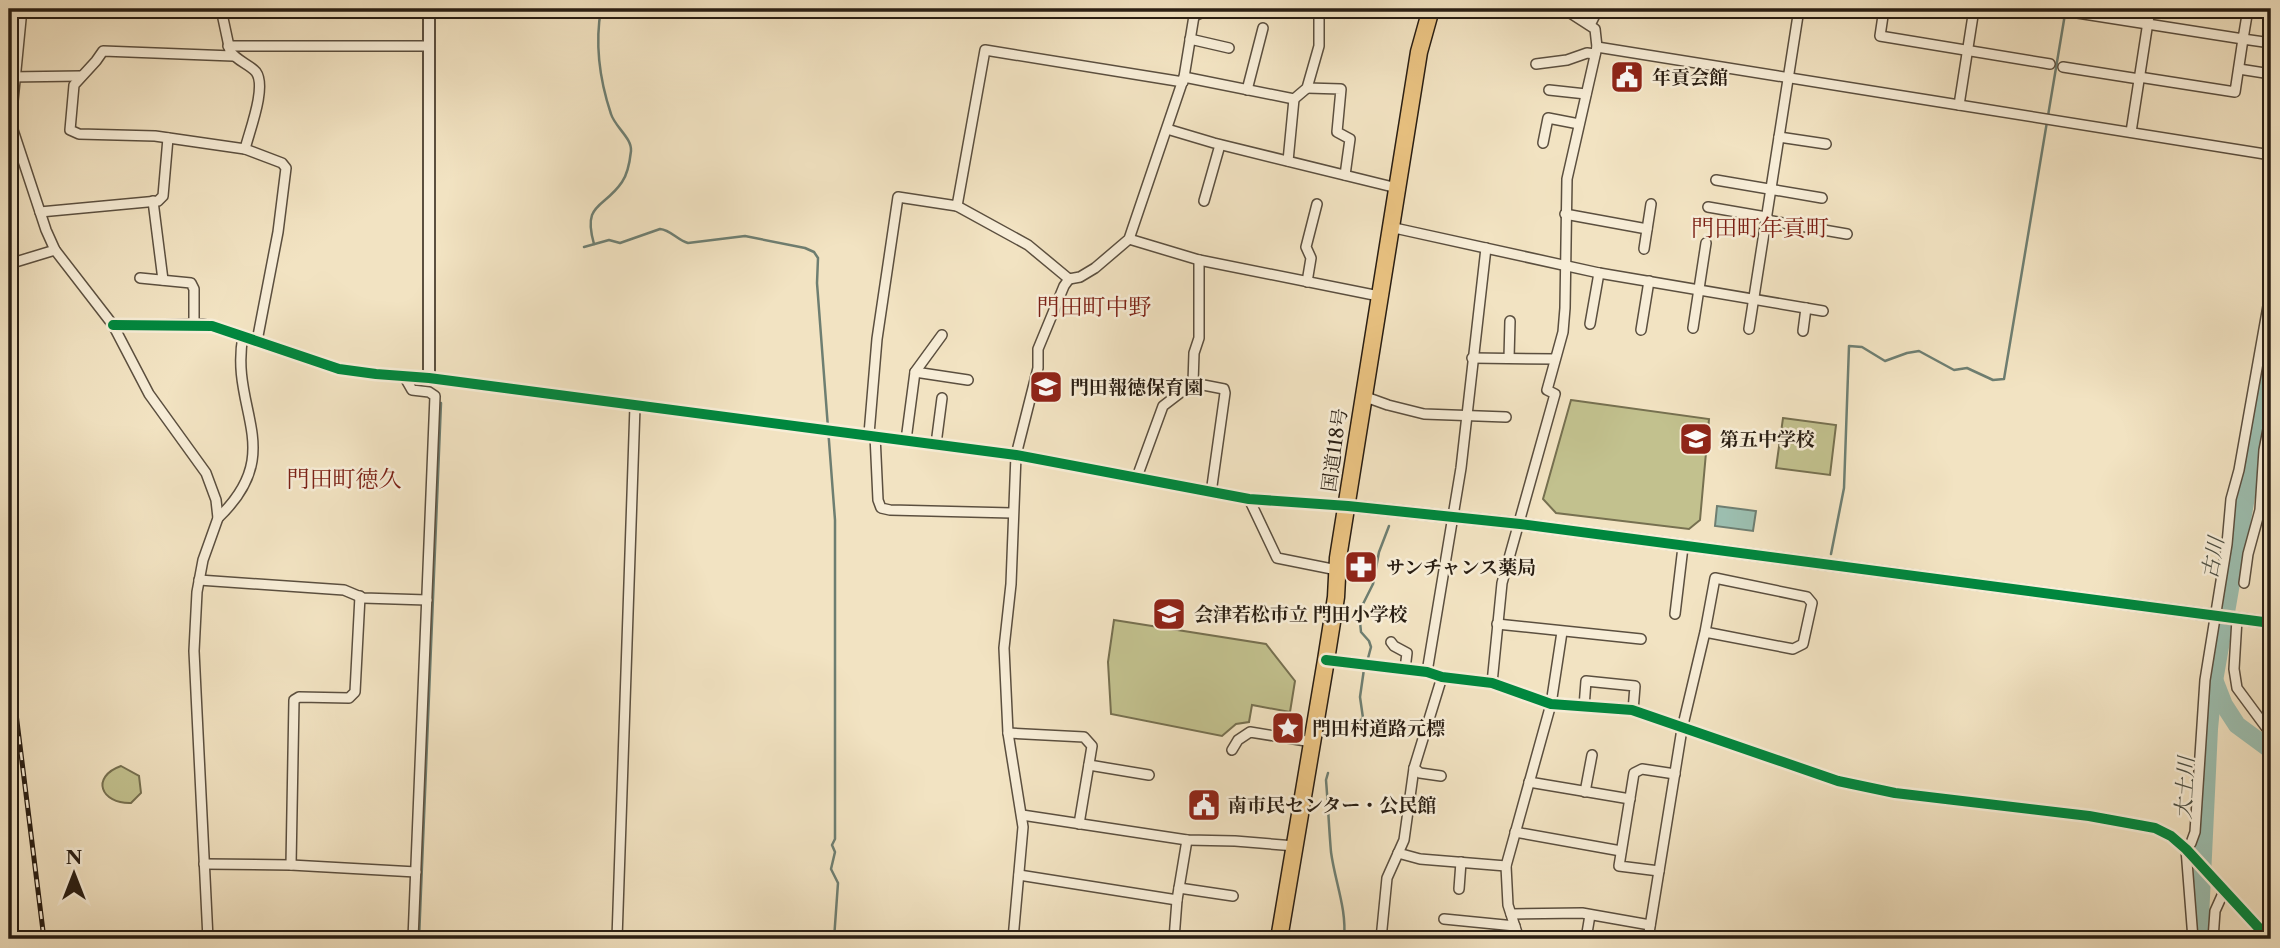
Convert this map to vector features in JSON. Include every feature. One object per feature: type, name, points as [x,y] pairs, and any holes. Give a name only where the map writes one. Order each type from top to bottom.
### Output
[{"type":"highway","name":"国道118号","points":[[1279,939],[1336,597],[1337,570],[1390,227],[1421,44],[1430,9]]},
{"type":"street","points":[[22,9],[13,76],[12,114],[9,118],[55,250],[113,325],[149,394],[206,473],[216,500],[218,518],[203,560],[194,651],[208,939]]},
{"type":"street","points":[[221,9],[228,46],[233,56],[256,71],[260,80],[259,98],[244,149]]},
{"type":"street","points":[[429,9],[429,378]]},
{"type":"street","points":[[1013,939],[1022,815],[1008,733],[1005,638],[1011,584],[1016,455],[1038,368],[1038,349],[1069,279],[1080,277],[1095,268],[1129,239],[1184,80],[1193,12],[1211,9]]},
{"type":"street","points":[[1288,161],[1294,99],[1307,88],[1319,46],[1319,9]]},
{"type":"street","points":[[1492,682],[1502,583],[1555,394],[1547,390],[1563,332],[1567,179],[1596,50],[1595,29],[1564,9]]},
{"type":"street","points":[[1590,25],[1598,9]]},
{"type":"street","points":[[1749,329],[1799,9]]},
{"type":"street","points":[[1884,9],[1880,36],[2050,64]]},
{"type":"street","points":[[1959,105],[1974,9]]},
{"type":"street","points":[[2052,9],[2271,43]]},
{"type":"street","points":[[2130,132],[2150,9]]},
{"type":"street","points":[[2063,67],[2235,92],[2248,9]]},
{"type":"street","points":[[1247,90],[1263,28]]},
{"type":"street","points":[[1190,39],[1229,48]]},
{"type":"street","points":[[228,46],[429,46]]},
{"type":"street","points":[[957,206],[985,50],[1294,99]]},
{"type":"street","points":[[1535,64],[1567,60],[1596,50],[2271,155]]},
{"type":"street","points":[[233,56],[103,51],[72,89],[70,130],[74,133],[168,138],[244,149],[282,163],[286,168],[278,232],[257,341]]},
{"type":"street","points":[[2239,69],[2271,74]]},
{"type":"street","points":[[13,76],[81,76]]},
{"type":"street","points":[[1307,88],[1341,89],[1337,132],[1350,139],[1345,175]]},
{"type":"street","points":[[1549,90],[1586,94]]},
{"type":"street","points":[[1543,144],[1548,118],[1579,124]]},
{"type":"street","points":[[1167,129],[1220,145],[1397,188]]},
{"type":"street","points":[[1779,137],[1826,144]]},
{"type":"street","points":[[40,212],[153,201],[163,196],[168,138]]},
{"type":"street","points":[[1204,201],[1220,145]]},
{"type":"street","points":[[1716,180],[1822,198]]},
{"type":"street","points":[[1012,513],[890,510],[881,508],[878,500],[872,435],[877,339],[898,197],[957,206],[1028,244],[1069,279]]},
{"type":"street","points":[[153,201],[163,280]]},
{"type":"street","points":[[1307,282],[1311,258],[1306,247],[1317,204]]},
{"type":"street","points":[[1644,248],[1651,204]]},
{"type":"street","points":[[1708,207],[1847,234]]},
{"type":"street","points":[[1565,214],[1647,229]]},
{"type":"street","points":[[1390,227],[1564,266],[1823,311]]},
{"type":"street","points":[[1129,239],[1199,260],[1379,296]]},
{"type":"street","points":[[1693,328],[1706,243]]},
{"type":"street","points":[[1427,671],[1461,468],[1486,248]]},
{"type":"street","points":[[9,264],[55,250]]},
{"type":"street","points":[[1193,383],[1199,338],[1199,260]]},
{"type":"street","points":[[1590,324],[1599,272]]},
{"type":"street","points":[[140,278],[191,283],[194,289],[194,324]]},
{"type":"street","points":[[1641,330],[1649,281]]},
{"type":"street","points":[[2193,939],[2186,849],[2195,832],[2206,680],[2227,544],[2231,499],[2271,289]]},
{"type":"street","points":[[1802,331],[1806,308]]},
{"type":"street","points":[[1509,358],[1510,321]]},
{"type":"street","points":[[113,325],[194,324],[219,328],[339,369],[429,378],[1016,455],[1249,499],[1348,506],[1520,524],[2271,623]]},
{"type":"street","points":[[906,440],[915,372],[942,335]]},
{"type":"street","points":[[218,518],[229,508],[243,487],[255,452],[241,366],[243,336]]},
{"type":"street","points":[[1472,358],[1555,359]]},
{"type":"street","points":[[915,372],[968,380]]},
{"type":"street","points":[[404,376],[412,390],[429,392],[435,396],[413,939]]},
{"type":"street","points":[[1137,477],[1163,406],[1193,383],[1224,389],[1211,493]]},
{"type":"street","points":[[1363,396],[1424,414],[1506,417]]},
{"type":"street","points":[[936,444],[942,398]]},
{"type":"street","points":[[617,939],[635,405]]},
{"type":"street","points":[[2244,583],[2248,554],[2260,510],[2264,450],[2271,414]]},
{"type":"street","points":[[1249,499],[1277,558],[1337,570]]},
{"type":"street","points":[[1675,614],[1683,547]]},
{"type":"street","points":[[1648,939],[1682,729],[1715,578],[1807,597],[1812,603],[1803,644],[1793,649],[1705,632]]},
{"type":"street","points":[[200,580],[344,590],[360,596],[427,600]]},
{"type":"street","points":[[291,865],[295,700],[299,696],[349,698],[355,692],[360,596]]},
{"type":"street","points":[[2236,618],[2234,669],[2237,688],[2271,734]]},
{"type":"street","points":[[1497,625],[1641,639]]},
{"type":"street","points":[[1519,939],[1506,888],[1506,866],[1551,704],[1562,632]]},
{"type":"street","points":[[1391,642],[1407,653],[1405,669]]},
{"type":"street","points":[[1326,660],[1427,671],[1442,677],[1492,682],[1551,704],[1633,711],[1838,781],[1895,793],[2123,821],[2155,828],[2171,836],[2186,849],[2269,939]]},
{"type":"street","points":[[1381,939],[1387,878],[1404,840],[1414,768],[1442,677]]},
{"type":"street","points":[[1584,707],[1586,681],[1635,686],[1633,711]]},
{"type":"street","points":[[1232,750],[1238,740],[1250,732],[1312,742]]},
{"type":"street","points":[[1008,733],[1084,737],[1092,746],[1079,824]]},
{"type":"street","points":[[1585,792],[1592,755]]},
{"type":"street","points":[[1089,765],[1149,775]]},
{"type":"street","points":[[1414,768],[1420,773],[1441,776]]},
{"type":"street","points":[[1659,871],[1619,866],[1621,851],[1636,770],[1675,774]]},
{"type":"street","points":[[1529,782],[1630,799]]},
{"type":"street","points":[[1022,815],[1187,840],[1295,846]]},
{"type":"street","points":[[1515,832],[1621,851]]},
{"type":"street","points":[[1187,840],[1174,938],[1205,939]]},
{"type":"street","points":[[1398,853],[1420,859],[1506,866]]},
{"type":"street","points":[[1459,889],[1461,862]]},
{"type":"street","points":[[204,864],[291,865],[416,872]]},
{"type":"street","points":[[1019,875],[1177,900]]},
{"type":"street","points":[[1179,888],[1233,896]]},
{"type":"street","points":[[2213,939],[2215,911],[2224,891]]},
{"type":"street","points":[[1511,915],[1582,913],[1650,925]]},
{"type":"street","points":[[1586,939],[1590,915]]},
{"type":"street","points":[[1444,919],[1515,926]]},
{"type":"shaded area","points":[[1571,400],[1709,419],[1700,520],[1689,529],[1556,513],[1543,499]]},
{"type":"shaded area","points":[[1783,418],[1836,425],[1830,475],[1776,468]]},
{"type":"shaded area","points":[[1717,506],[1756,511],[1753,531],[1715,526]]},
{"type":"shaded area","points":[[1114,620],[1266,644],[1295,681],[1290,712],[1252,705],[1249,722],[1236,724],[1222,736],[1111,714],[1108,662]]},
{"type":"shaded area","points":[[121,766],[139,776],[141,793],[131,803],[112,799],[103,789],[105,777]]},
{"type":"waterway","points":[[594,244],[591,230],[593,213],[622,182],[631,151],[629,142],[613,119],[604,88],[599,48],[601,9]]},
{"type":"waterway","points":[[1831,554],[1844,488],[1849,346],[1862,347],[1885,361],[1919,351],[1954,370],[1967,368],[1993,380],[2004,379],[2065,14]]},
{"type":"waterway","points":[[584,247],[609,240],[620,243],[660,229],[688,243],[745,236],[805,248],[814,252],[818,258],[817,283],[835,520],[835,839],[832,845],[835,852],[831,869],[838,883],[834,939]]},
{"type":"waterway","name":"古川","points":[[2199,939],[2213,687],[2271,353]]},
{"type":"waterway","points":[[419,939],[441,403]]},
{"type":"waterway","points":[[1367,662],[1371,647],[1361,632],[1359,612],[1373,584],[1379,552],[1389,526]]},
{"type":"waterway","points":[[1332,738],[1335,726],[1359,722],[1363,718],[1360,697],[1364,669]]},
{"type":"waterway","name":"古川","points":[[2215,682],[2224,705],[2237,725],[2271,750]]},
{"type":"waterway","points":[[1328,773],[1326,780],[1331,852],[1342,906],[1344,939]]},
{"type":"railway","points":[[9,657],[44,939]]},
{"type":"cycle path","points":[[113,325],[212,326],[339,369],[429,378],[1016,455],[1249,499],[1348,506],[1520,524],[2271,623]]},
{"type":"cycle path","points":[[1326,660],[1492,683],[1551,704],[1632,710],[1838,781],[1895,793],[2089,816],[2155,828],[2171,836],[2186,849],[2269,939]]},
{"type":"place","name":"年貢会館","points":[[1627,77]]},
{"type":"place","name":"門田報徳保育園","points":[[1046,387]]},
{"type":"place","name":"第五中学校","points":[[1696,439]]},
{"type":"place","name":"サンチャンス薬局","points":[[1361,567]]},
{"type":"place","name":"会津若松市立 門田小学校","points":[[1169,614]]},
{"type":"place","name":"門田村道路元標","points":[[1288,728]]},
{"type":"place","name":"南市民センター・公民館","points":[[1204,805]]},
{"type":"district","name":"門田町年貢町","points":[[1760,228]]},
{"type":"district","name":"門田町中野","points":[[1094,307]]},
{"type":"district","name":"門田町徳久","points":[[344,479]]},
{"type":"water label","name":"大土川","points":[[2185,788]]}]
